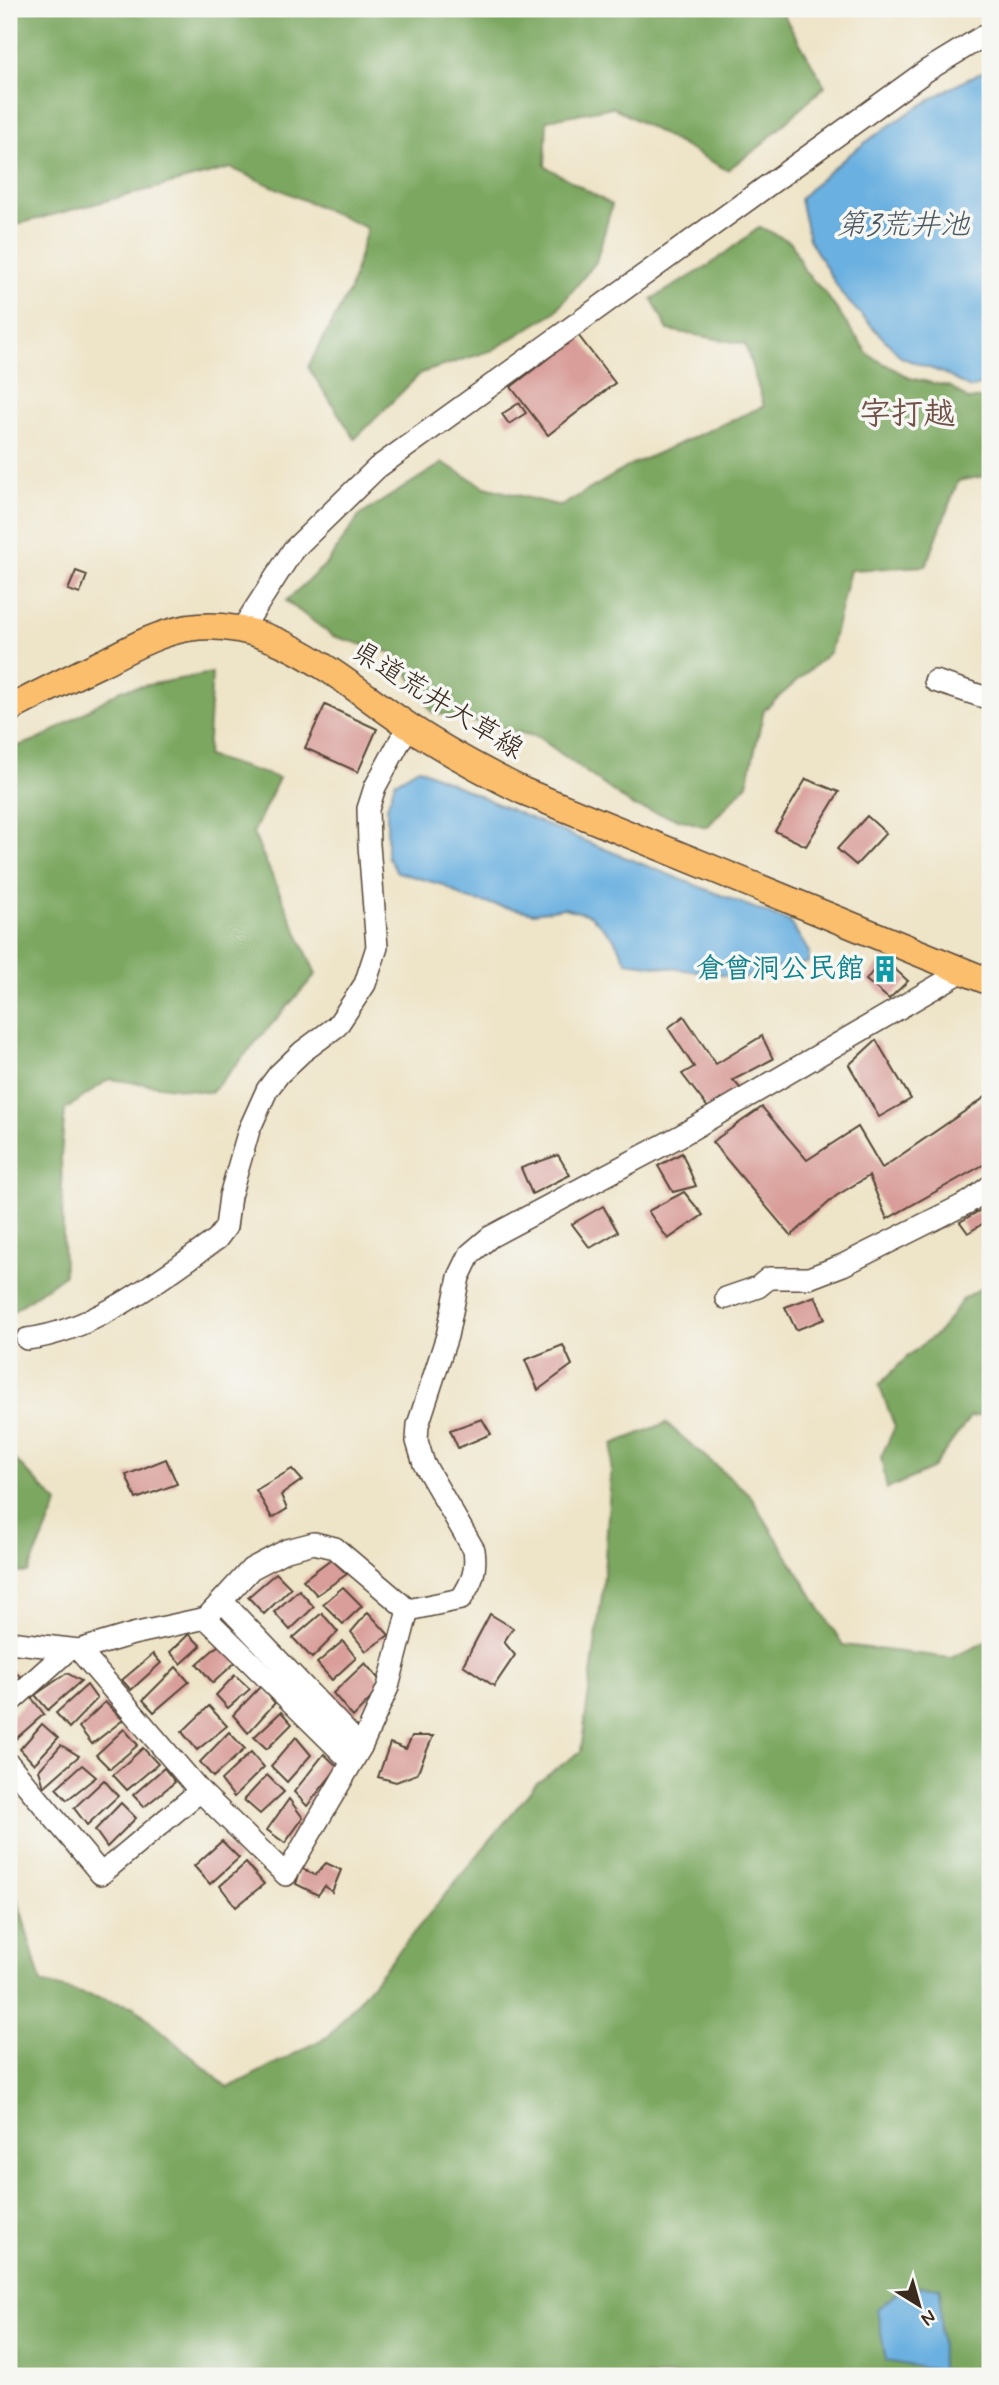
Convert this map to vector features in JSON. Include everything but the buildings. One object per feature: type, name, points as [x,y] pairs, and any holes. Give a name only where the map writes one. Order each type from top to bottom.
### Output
[{"type":"main road","name":"県道荒井大草線","points":[[9,709],[156,636],[189,628],[242,629],[281,642],[319,664],[408,726],[469,764],[523,791],[990,982]]},
{"type":"street","points":[[242,629],[293,550],[377,468],[926,71],[990,32]]},
{"type":"street","points":[[935,681],[990,699]]},
{"type":"street","points":[[27,1339],[82,1324],[103,1313],[160,1279],[217,1239],[226,1227],[230,1196],[250,1130],[267,1090],[302,1052],[337,1026],[365,984],[377,947],[369,809],[375,787],[408,726]]},
{"type":"street","points":[[408,1610],[461,1599],[474,1579],[477,1565],[474,1550],[424,1464],[417,1441],[418,1425],[447,1336],[459,1277],[470,1254],[490,1237],[680,1136],[963,971]]},
{"type":"street","points":[[726,1298],[758,1287],[769,1278],[809,1278],[843,1265],[969,1202],[990,1186]]},
{"type":"street","points":[[9,1642],[74,1650],[206,1618],[251,1569],[287,1550],[314,1543],[335,1548],[408,1610]]},
{"type":"street","points":[[222,1601],[357,1755]]},
{"type":"street","points":[[74,1650],[200,1791],[286,1875],[357,1755],[388,1687],[408,1610]]},
{"type":"street","points":[[206,1618],[357,1755]]},
{"type":"street","points":[[9,1703],[74,1650]]},
{"type":"street","points":[[9,1764],[101,1874],[200,1791]]},
{"type":"green space","points":[[9,9],[780,9],[825,86],[759,147],[727,170],[613,107],[547,120],[545,166],[612,205],[596,262],[555,312],[493,350],[421,373],[355,439],[308,367],[350,290],[367,228],[231,168],[18,224],[9,224]]},
{"type":"green space","points":[[760,227],[791,242],[805,272],[825,293],[869,355],[910,378],[951,387],[969,400],[990,397],[990,475],[958,481],[926,566],[850,570],[830,652],[764,710],[747,784],[707,827],[633,806],[538,737],[432,712],[396,654],[333,636],[286,601],[327,563],[360,515],[443,463],[485,487],[561,506],[631,465],[764,406],[745,344],[668,330],[652,299],[708,266]]},
{"type":"green space","points":[[212,673],[207,756],[279,778],[253,833],[316,974],[211,1093],[109,1079],[65,1110],[61,1156],[64,1275],[9,1314],[9,749],[42,738],[121,690]]},
{"type":"green space","points":[[988,1284],[990,1414],[970,1417],[932,1469],[887,1489],[881,1457],[895,1427],[879,1385],[907,1357],[940,1331],[963,1299]]},
{"type":"green space","points":[[666,1423],[749,1494],[843,1645],[951,1658],[990,1640],[990,2376],[9,2376],[9,1894],[18,1900],[41,1983],[134,2007],[228,2088],[329,2036],[537,1783],[581,1751],[603,1587],[613,1444]]},
{"type":"green space","points":[[9,1454],[58,1503],[28,1573],[9,1572]]},
{"type":"water","name":"第3荒井池","points":[[990,68],[990,382],[970,388],[943,373],[902,358],[843,296],[809,239],[800,199],[842,161],[889,126],[940,94]]},
{"type":"water","points":[[419,768],[557,829],[790,922],[809,952],[808,963],[762,971],[745,978],[627,962],[613,937],[590,915],[564,908],[534,913],[467,899],[443,885],[397,872],[387,856],[387,807],[395,782]]},
{"type":"water","points":[[906,2286],[940,2287],[941,2371],[886,2361],[877,2309]]},
{"type":"place","name":"倉曾洞公民館","points":[[885,969]]},
{"type":"district","name":"字打越","points":[[907,415]]}]
